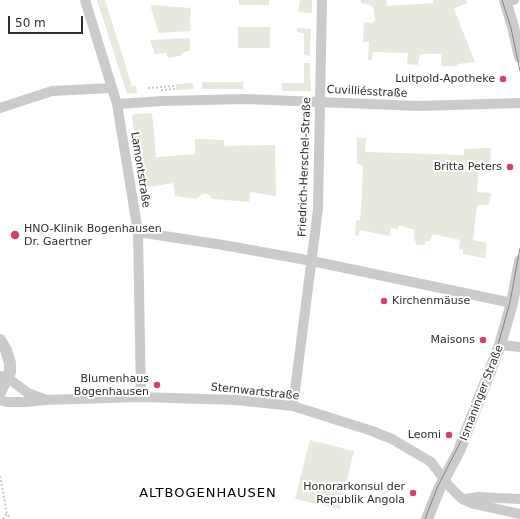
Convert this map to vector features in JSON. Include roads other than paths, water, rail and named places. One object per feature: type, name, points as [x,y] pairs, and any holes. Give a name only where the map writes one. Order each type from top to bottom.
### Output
[{"type":"street","name":"Lamontstraße","points":[[85,0],[117,104],[138,232],[141,397]]},
{"type":"street","name":"Friedrich-Herschel-Straße","points":[[293,406],[318,209],[322,0]]},
{"type":"street","points":[[508,1],[520,57]]},
{"type":"street","points":[[0,108],[52,91],[112,88]]},
{"type":"street","name":"Cuvilliésstraße","points":[[117,104],[163,101],[245,99],[418,106],[520,103]]},
{"type":"street","points":[[138,232],[312,261],[512,303]]},
{"type":"street","name":"Ismaninger Straße","points":[[427,519],[433,503],[459,451],[500,346],[512,303],[520,261]]},
{"type":"street","points":[[0,340],[6,350],[10,363],[10,372],[4,377],[0,392]]},
{"type":"street","points":[[500,346],[520,347]]},
{"type":"street","name":"Sternwartstraße","points":[[4,377],[28,393],[44,400]]},
{"type":"street","name":"Sternwartstraße","points":[[0,400],[7,402],[28,402],[44,400],[141,397],[236,400],[293,406],[372,431],[392,439],[431,462],[449,486],[462,499]]},
{"type":"street","points":[[462,499],[478,497],[520,499]]},
{"type":"street","points":[[462,499],[471,503],[520,514]]},
{"type":"tram line","points":[[502,0],[511,28],[520,71]]},
{"type":"tram line","points":[[425,519],[437,488],[464,435],[498,345],[510,302],[520,248]]},
{"type":"place","name":"Luitpold-Apotheke","points":[[503,79]]},
{"type":"place","name":"Britta Peters","points":[[510,167]]},
{"type":"place","name":"HNO-Klinik Bogenhausen Dr. Gaertner","points":[[15,235]]},
{"type":"place","name":"Kirchenmäuse","points":[[384,301]]},
{"type":"place","name":"Maisons","points":[[483,340]]},
{"type":"place","name":"Blumenhaus Bogenhausen","points":[[157,385]]},
{"type":"place","name":"Leomi","points":[[449,435]]},
{"type":"place","name":"Honorarkonsul der Republik Angola","points":[[413,493]]},
{"type":"district","name":"ALTBOGENHAUSEN","points":[[208,494]]}]
